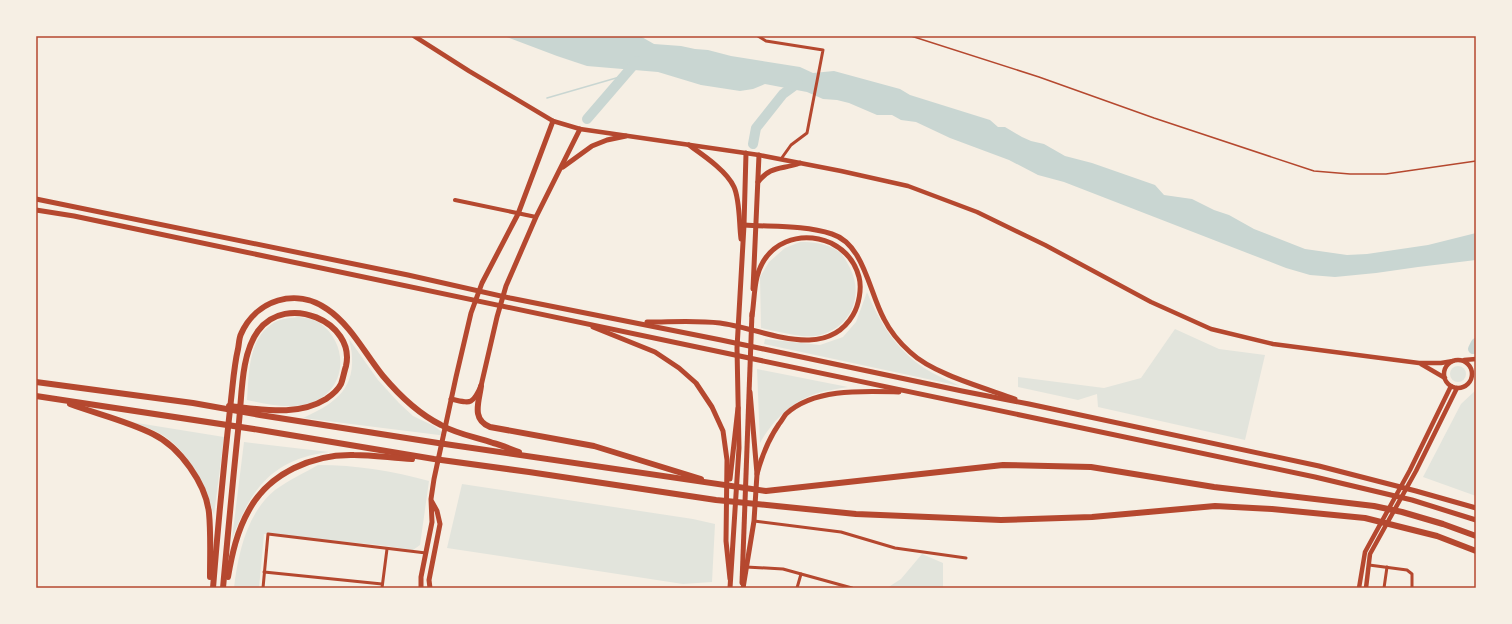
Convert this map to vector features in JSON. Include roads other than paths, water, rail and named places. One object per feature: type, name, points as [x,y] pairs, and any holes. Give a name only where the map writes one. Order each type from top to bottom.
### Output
[{"type":"highway","points":[[212,588],[235,361],[240,335],[248,322],[259,309],[272,302],[285,298],[301,298],[325,307],[345,326],[384,377],[411,405],[441,425],[472,438],[493,443],[532,457]]},
{"type":"highway","points":[[225,588],[233,478],[248,351],[258,331],[270,319],[282,314],[295,312],[308,314],[320,319],[333,328],[341,338],[346,351],[347,362],[341,385],[335,392],[320,403],[311,407],[294,411],[261,412]]},
{"type":"highway","points":[[36,382],[261,412],[438,443],[766,491],[1002,464],[1091,466],[1214,487],[1374,506],[1402,512],[1443,524],[1476,536]]},
{"type":"highway","points":[[481,386],[477,412],[481,422],[490,427],[577,442],[613,451],[718,484]]},
{"type":"highway","points":[[36,396],[260,430],[434,459],[716,500],[856,514],[1001,520],[1092,518],[1215,506],[1280,510],[1365,518],[1437,536],[1476,551]]},
{"type":"highway","points":[[57,399],[154,434],[171,446],[186,463],[204,494],[209,513],[212,588]]},
{"type":"highway","points":[[225,588],[231,557],[239,530],[249,509],[260,494],[287,471],[304,463],[329,456],[354,454],[398,458],[434,459]]},
{"type":"main road","points":[[416,38],[553,121],[580,129],[759,155],[908,186],[977,212],[1045,245],[1151,302],[1211,329],[1273,344],[1419,363],[1441,363],[1476,359]]},
{"type":"main road","points":[[422,588],[421,577],[432,522],[431,499],[434,479],[447,415],[472,313],[482,284],[518,214],[553,121]]},
{"type":"main road","points":[[451,398],[471,401],[475,399],[481,386],[497,317],[506,286],[536,217],[580,129]]},
{"type":"main road","points":[[562,167],[592,146],[607,140],[626,136]]},
{"type":"main road","points":[[689,145],[726,175],[734,186],[738,200],[742,251]]},
{"type":"main road","points":[[730,588],[739,448],[737,348],[744,225],[746,153]]},
{"type":"main road","points":[[742,588],[743,520],[750,392],[759,155]]},
{"type":"main road","points":[[758,183],[765,174],[776,169],[791,167],[800,163]]},
{"type":"main road","points":[[36,199],[510,298],[722,340],[962,392],[1029,404],[1319,466],[1476,508]]},
{"type":"main road","points":[[36,210],[74,216],[1292,472],[1412,500],[1476,520]]},
{"type":"main road","points":[[744,225],[818,230],[834,234],[846,242],[857,254],[884,320],[897,338],[911,353],[931,367],[1029,404]]},
{"type":"main road","points":[[634,322],[721,323],[786,338],[804,340],[823,338],[837,333],[849,323],[856,310],[860,291],[859,278],[852,261],[843,250],[818,238],[803,237],[787,240],[772,251],[762,263],[757,277],[752,316]]},
{"type":"main road","points":[[580,322],[655,352],[679,368],[696,383],[712,407],[723,431],[728,460],[726,541],[730,579]]},
{"type":"main road","points":[[1462,360],[1470,367],[1472,373],[1471,380]]},
{"type":"main road","points":[[1445,378],[1446,368],[1453,361]]},
{"type":"main road","points":[[1419,363],[1445,378],[1451,386],[1457,388],[1464,387],[1476,377]]},
{"type":"main road","points":[[1359,588],[1365,552],[1410,470],[1451,386]]},
{"type":"main road","points":[[1366,588],[1370,554],[1416,471],[1457,388]]},
{"type":"main road","points":[[757,474],[763,454],[771,436],[786,414],[802,404],[817,398],[853,391],[912,392]]},
{"type":"main road","points":[[742,588],[754,522],[757,474],[750,392]]},
{"type":"main road","points":[[728,499],[738,408]]},
{"type":"main road","points":[[430,588],[429,580],[440,524],[437,511],[431,499]]},
{"type":"street","points":[[758,36],[766,41],[823,50],[807,133],[791,145],[780,159]]},
{"type":"street","points":[[455,200],[536,217]]},
{"type":"street","points":[[754,522],[841,532],[895,548],[966,558]]},
{"type":"street","points":[[263,588],[268,534],[426,553]]},
{"type":"street","points":[[382,588],[388,549]]},
{"type":"street","points":[[1369,565],[1407,570],[1412,574],[1412,588]]},
{"type":"street","points":[[746,567],[783,569],[852,588]]},
{"type":"street","points":[[1384,588],[1387,567]]},
{"type":"street","points":[[264,572],[382,584]]},
{"type":"street","points":[[797,588],[801,574]]},
{"type":"street","points":[[831,588],[832,583]]},
{"type":"lane","points":[[911,36],[1039,77],[1176,126],[1314,171],[1350,174],[1386,174],[1476,161]]},
{"type":"waterway","points":[[587,119],[637,61]]},
{"type":"waterway","points":[[547,98],[623,76]]},
{"type":"waterway","points":[[753,144],[756,128],[783,94],[798,83]]},
{"type":"waterway","points":[[1473,349],[1476,343]]}]
